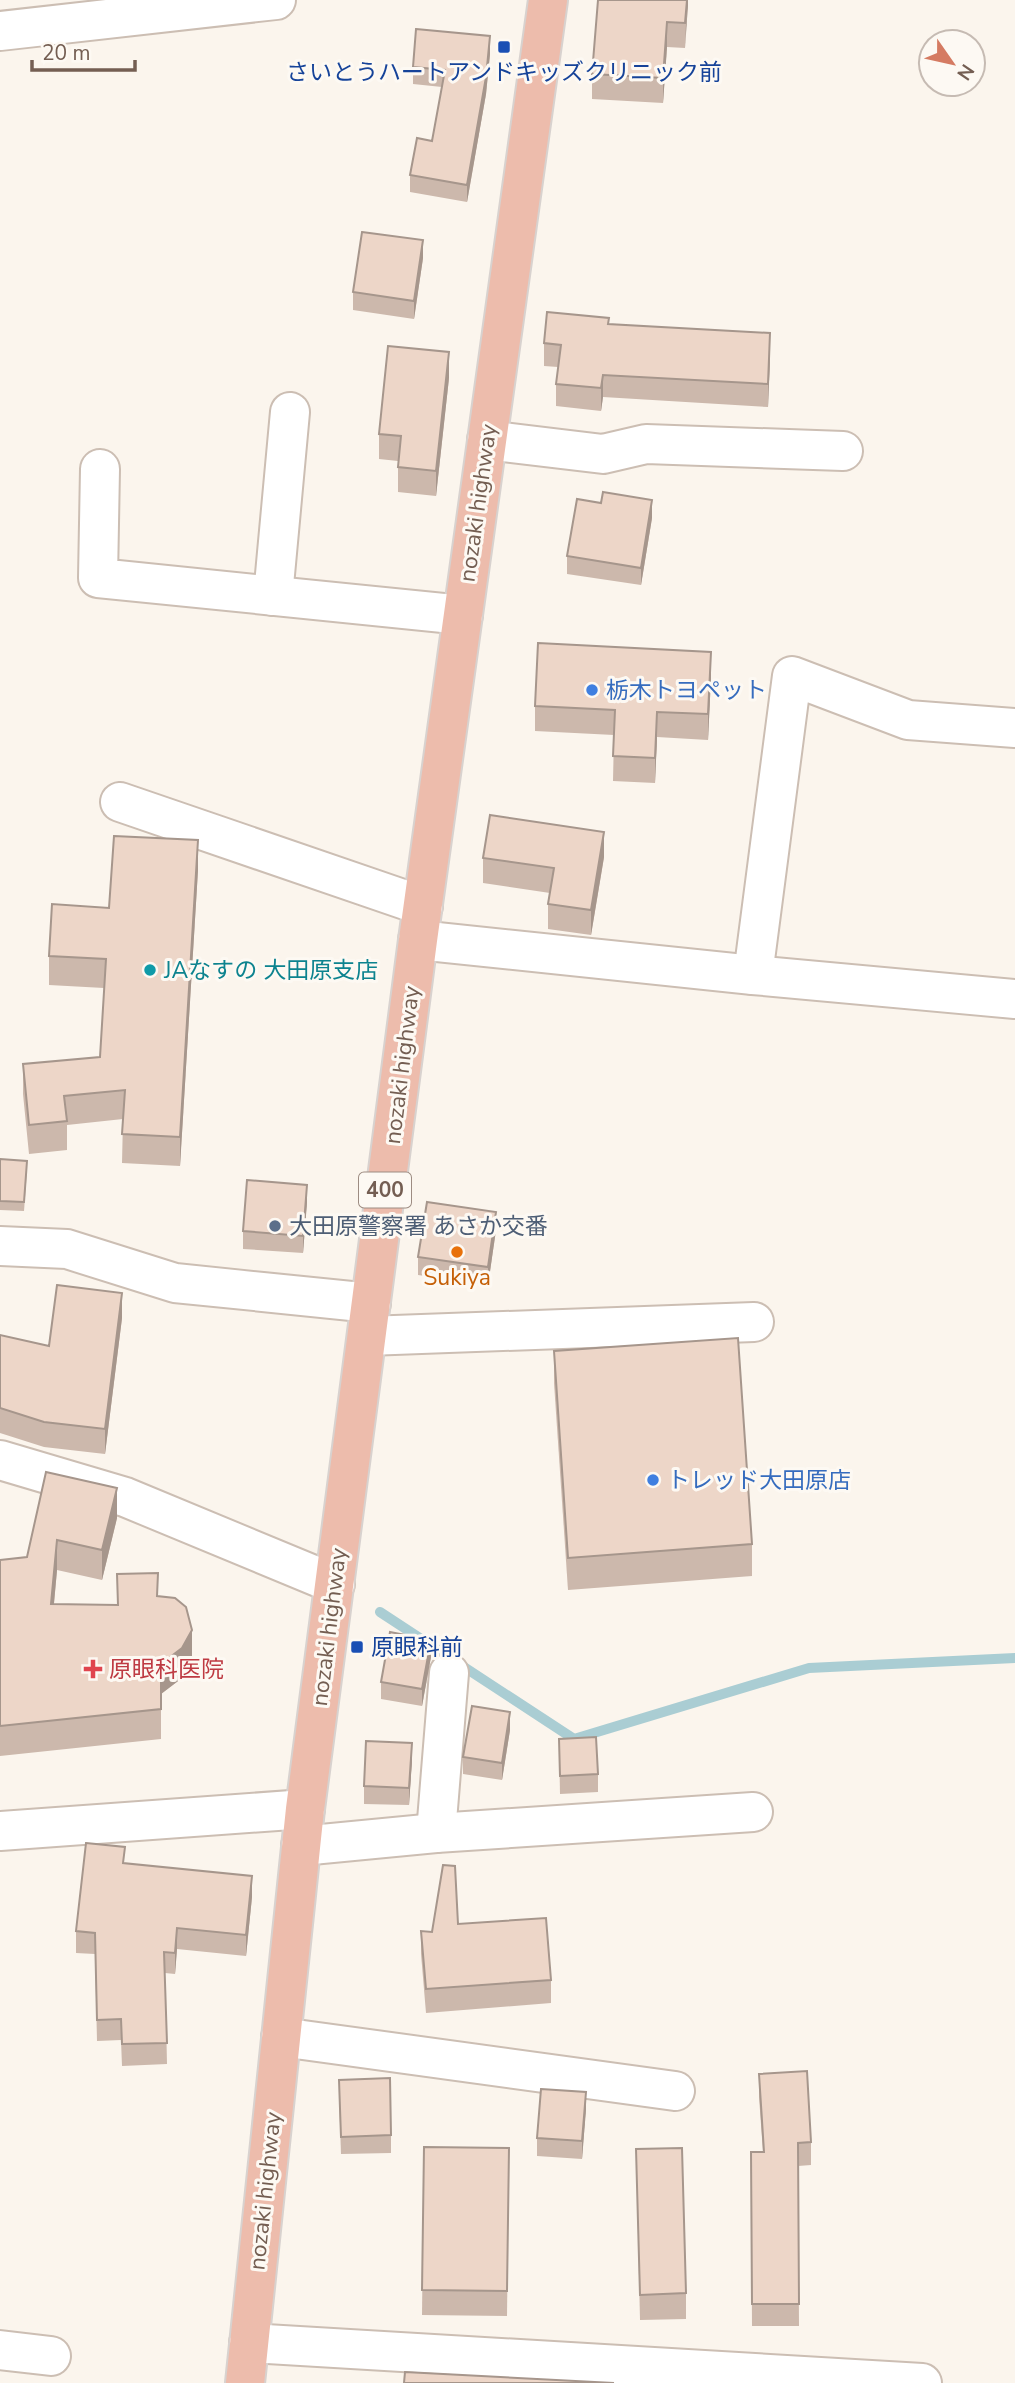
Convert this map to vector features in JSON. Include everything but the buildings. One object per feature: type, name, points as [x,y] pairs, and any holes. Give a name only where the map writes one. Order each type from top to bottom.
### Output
[{"type":"highway","name":"nozaki highway","points":[[245,2383],[303,1827],[420,923],[548,0]]},
{"type":"street","points":[[0,31],[276,0]]},
{"type":"street","points":[[273,596],[290,412]]},
{"type":"street","points":[[487,440],[603,454],[646,444],[843,451]]},
{"type":"street","points":[[100,470],[98,578],[463,615]]},
{"type":"street","points":[[752,975],[792,676],[908,720],[1015,728]]},
{"type":"street","points":[[120,802],[420,923],[752,975],[1015,999]]},
{"type":"street","points":[[0,1246],[67,1249],[175,1283],[369,1319],[754,1322]]},
{"type":"street","points":[[0,1460],[125,1497],[335,1584]]},
{"type":"street","points":[[436,1833],[449,1673]]},
{"type":"street","points":[[0,1831],[303,1827],[436,1833],[753,1812]]},
{"type":"street","points":[[281,2037],[675,2091]]},
{"type":"street","points":[[249,2343],[922,2383]]},
{"type":"street","points":[[0,2350],[51,2356]]},
{"type":"waterway","points":[[380,1612],[574,1739],[809,1668],[1015,1658]]},
{"type":"place","name":"さいとうハートアンドキッズクリニック前","points":[[504,47]]},
{"type":"place","name":"栃木トヨペット","points":[[592,690]]},
{"type":"place","name":"JAなすの 大田原支店","points":[[150,970]]},
{"type":"place","name":"大田原警察署 あさか交番","points":[[275,1226]]},
{"type":"place","name":"Sukiya","points":[[457,1252]]},
{"type":"place","name":"トレッド大田原店","points":[[653,1480]]},
{"type":"place","name":"原眼科前","points":[[357,1647]]},
{"type":"place","name":"原眼科医院","points":[[93,1669]]}]
